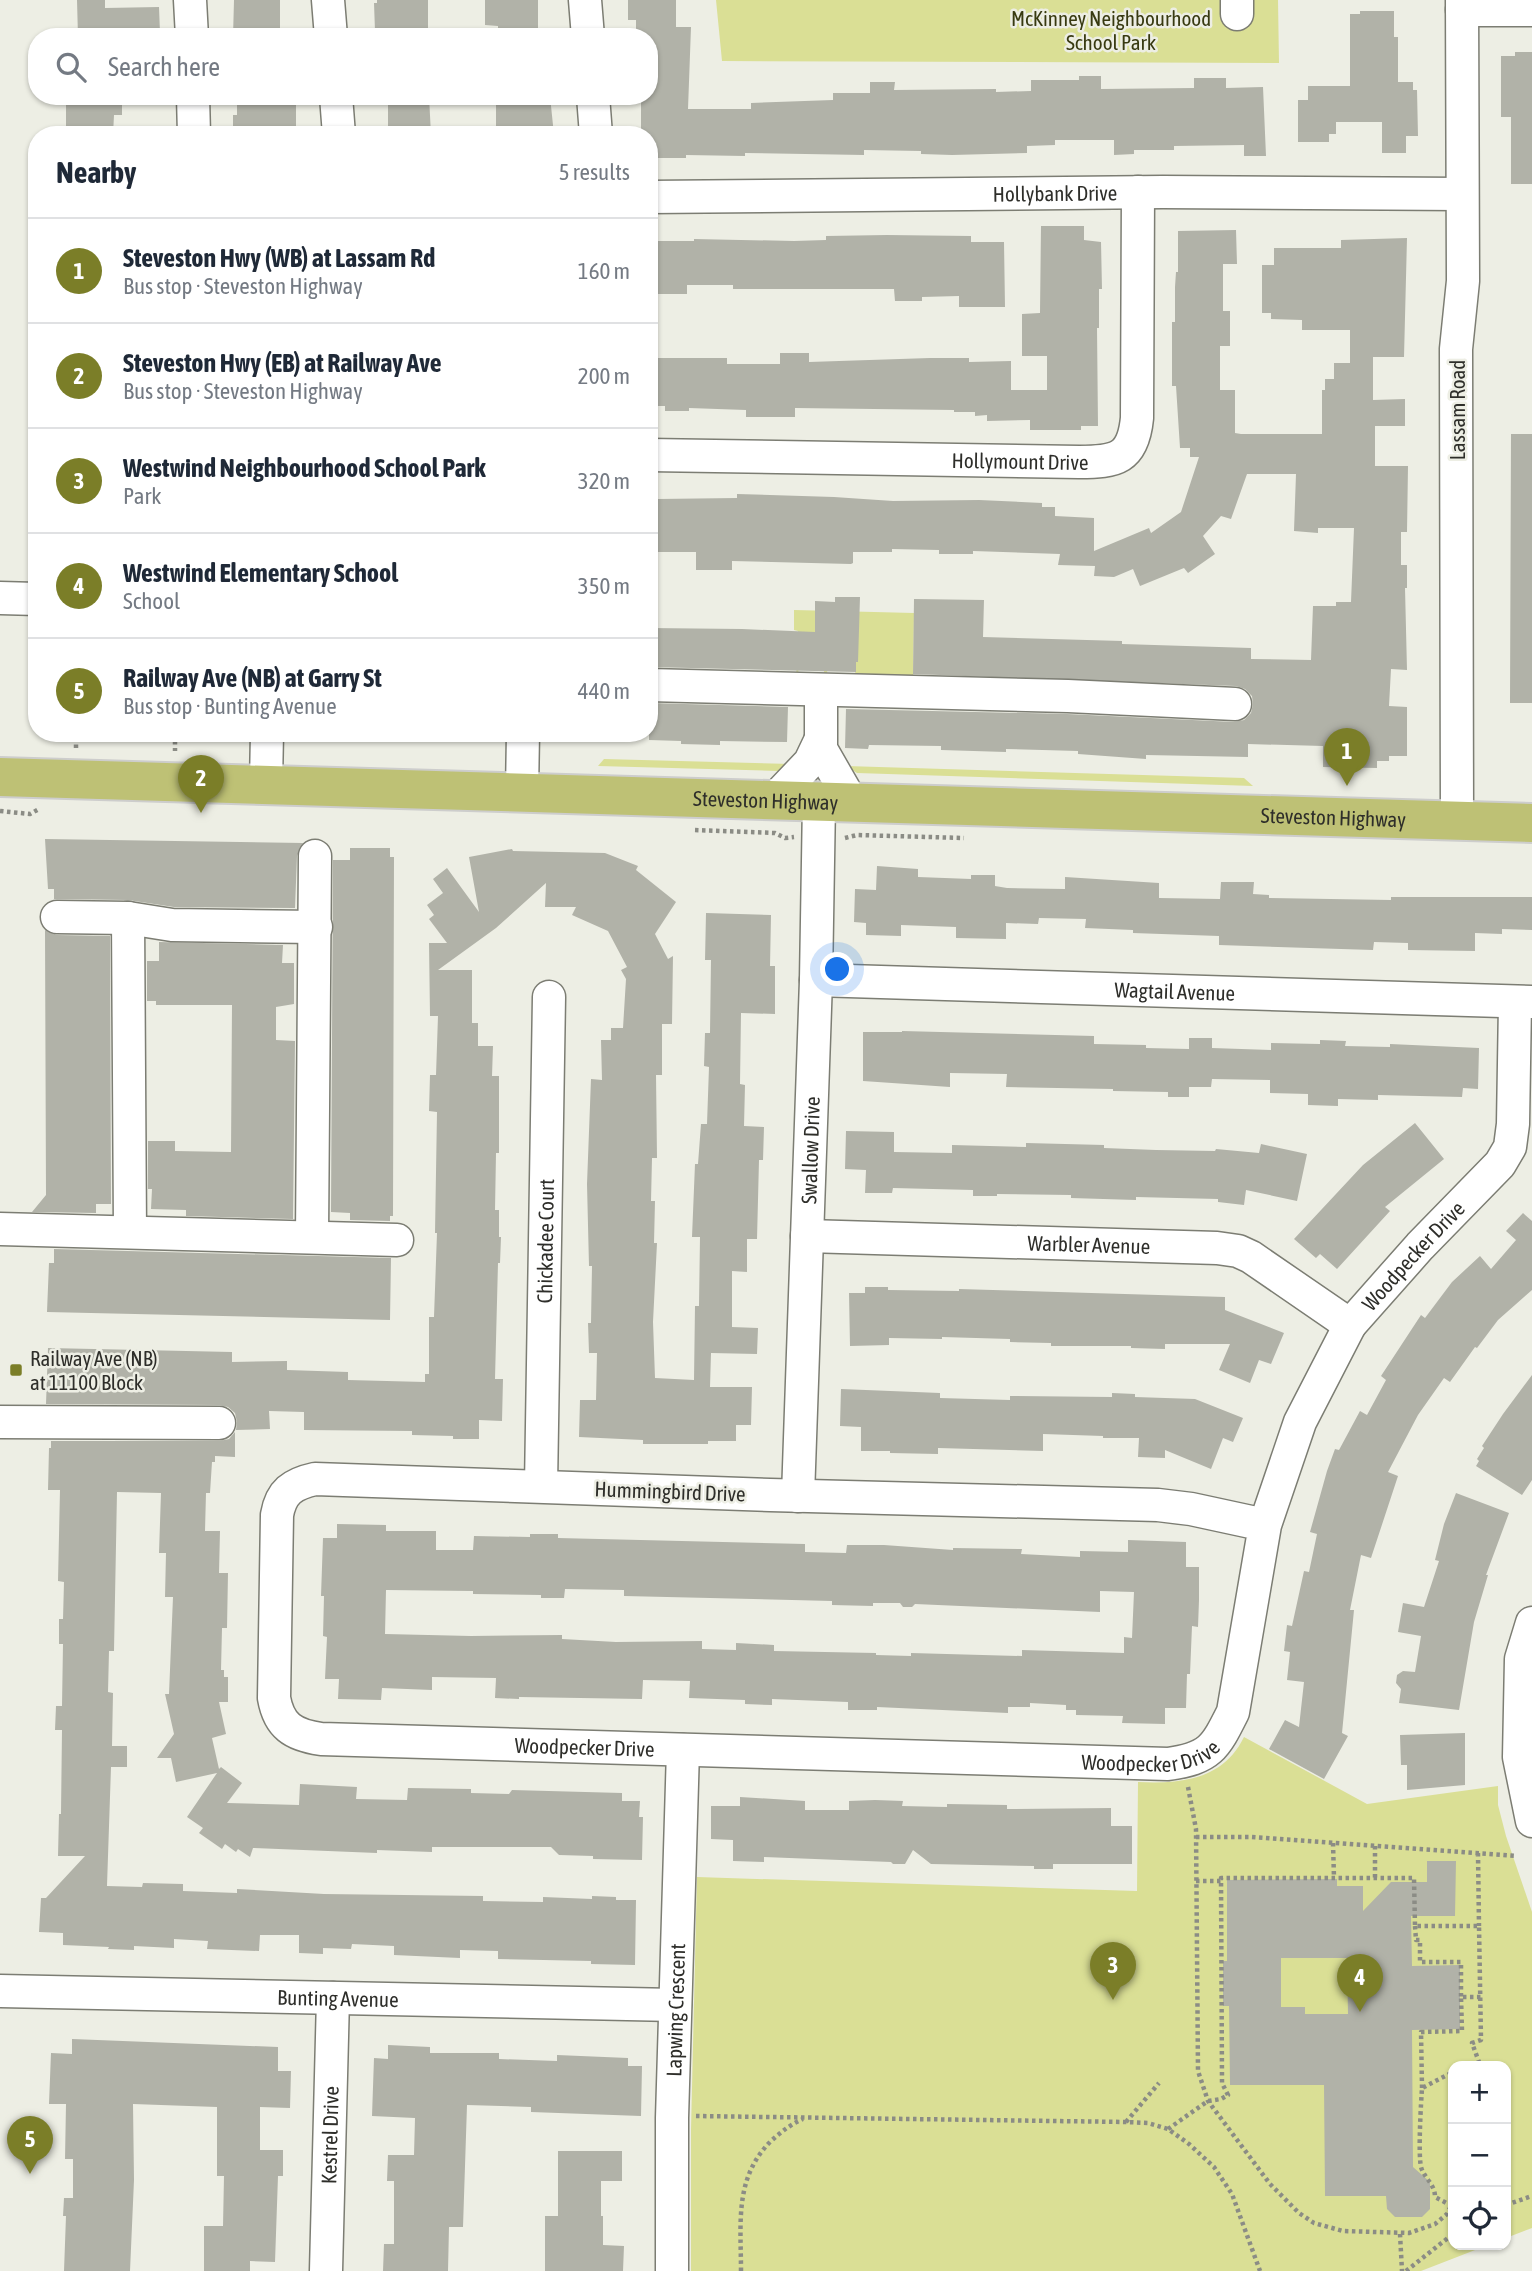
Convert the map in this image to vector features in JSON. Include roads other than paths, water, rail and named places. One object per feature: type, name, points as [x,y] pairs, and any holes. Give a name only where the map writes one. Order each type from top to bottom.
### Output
[{"type":"main road","name":"Steveston Highway","points":[[0,777],[1532,823]]},
{"type":"street","points":[[190,0],[192,28]]},
{"type":"street","points":[[328,0],[330,28]]},
{"type":"street","points":[[585,0],[587,28]]},
{"type":"street","points":[[1462,5],[1532,10]]},
{"type":"street","name":"Lassam Road","points":[[1457,821],[1456,349],[1463,281],[1462,5]]},
{"type":"street","points":[[193,105],[194,126]]},
{"type":"street","points":[[337,105],[338,126]]},
{"type":"street","points":[[594,105],[595,126]]},
{"type":"street","name":"Hollybank Drive","points":[[658,197],[1138,192],[1461,194]]},
{"type":"street","name":"Hollymount Drive","points":[[658,455],[1093,462],[1131,454],[1137,418],[1138,192]]},
{"type":"street","points":[[0,598],[28,599]]},
{"type":"street","points":[[658,685],[1041,695],[1235,704]]},
{"type":"street","points":[[821,691],[820,741],[835,803]]},
{"type":"street","points":[[773,801],[810,762],[820,741]]},
{"type":"street","points":[[266,783],[267,742]]},
{"type":"street","points":[[522,792],[523,742]]},
{"type":"street","name":"Swallow Drive","points":[[798,1496],[816,980],[835,803]]},
{"type":"street","points":[[312,1236],[315,856]]},
{"type":"street","points":[[57,917],[128,918],[172,925],[316,926]]},
{"type":"street","points":[[128,918],[130,1231]]},
{"type":"street","name":"Wagtail Avenue","points":[[816,980],[1524,1002]]},
{"type":"street","name":"Chickadee Court","points":[[541,1486],[549,997]]},
{"type":"street","name":"Woodpecker Drive","points":[[274,1698],[279,1718],[287,1727],[298,1734],[321,1739],[1168,1764],[1205,1754],[1220,1739],[1233,1712],[1265,1525],[1300,1422],[1350,1325],[1420,1246],[1500,1164],[1510,1147],[1524,1002]]},
{"type":"street","points":[[0,1228],[397,1240]]},
{"type":"street","name":"Warbler Avenue","points":[[807,1236],[1217,1248],[1238,1251],[1264,1265],[1350,1325]]},
{"type":"street","points":[[0,1422],[219,1423]]},
{"type":"street","name":"Hummingbird Drive","points":[[274,1698],[276,1515],[283,1495],[301,1482],[315,1479],[798,1496],[1158,1505],[1191,1509],[1265,1525]]},
{"type":"street","points":[[1532,1623],[1521,1659],[1519,1757],[1532,1821]]},
{"type":"street","name":"Lapwing Crescent","points":[[672,2271],[675,2005],[683,1750]]},
{"type":"street","name":"Bunting Avenue","points":[[0,1991],[675,2005]]},
{"type":"street","name":"Kestrel Drive","points":[[326,2271],[334,1998]]},
{"type":"place","name":"Steveston Hwy (WB) at Lassam Rd","points":[[1347,786]]},
{"type":"place","name":"Steveston Hwy (EB) at Railway Ave","points":[[201,813]]},
{"type":"place","name":"Railway Ave (NB) at 11100 Block","points":[[16,1370]]},
{"type":"place","name":"Westwind Neighbourhood School Park","points":[[1113,2000]]},
{"type":"place","name":"Westwind Elementary School","points":[[1360,2012]]},
{"type":"place","name":"Railway Ave (NB) at Garry St","points":[[30,2174]]},
{"type":"park label","name":"McKinney Neighbourhood School Park","points":[[1111,30]]}]
